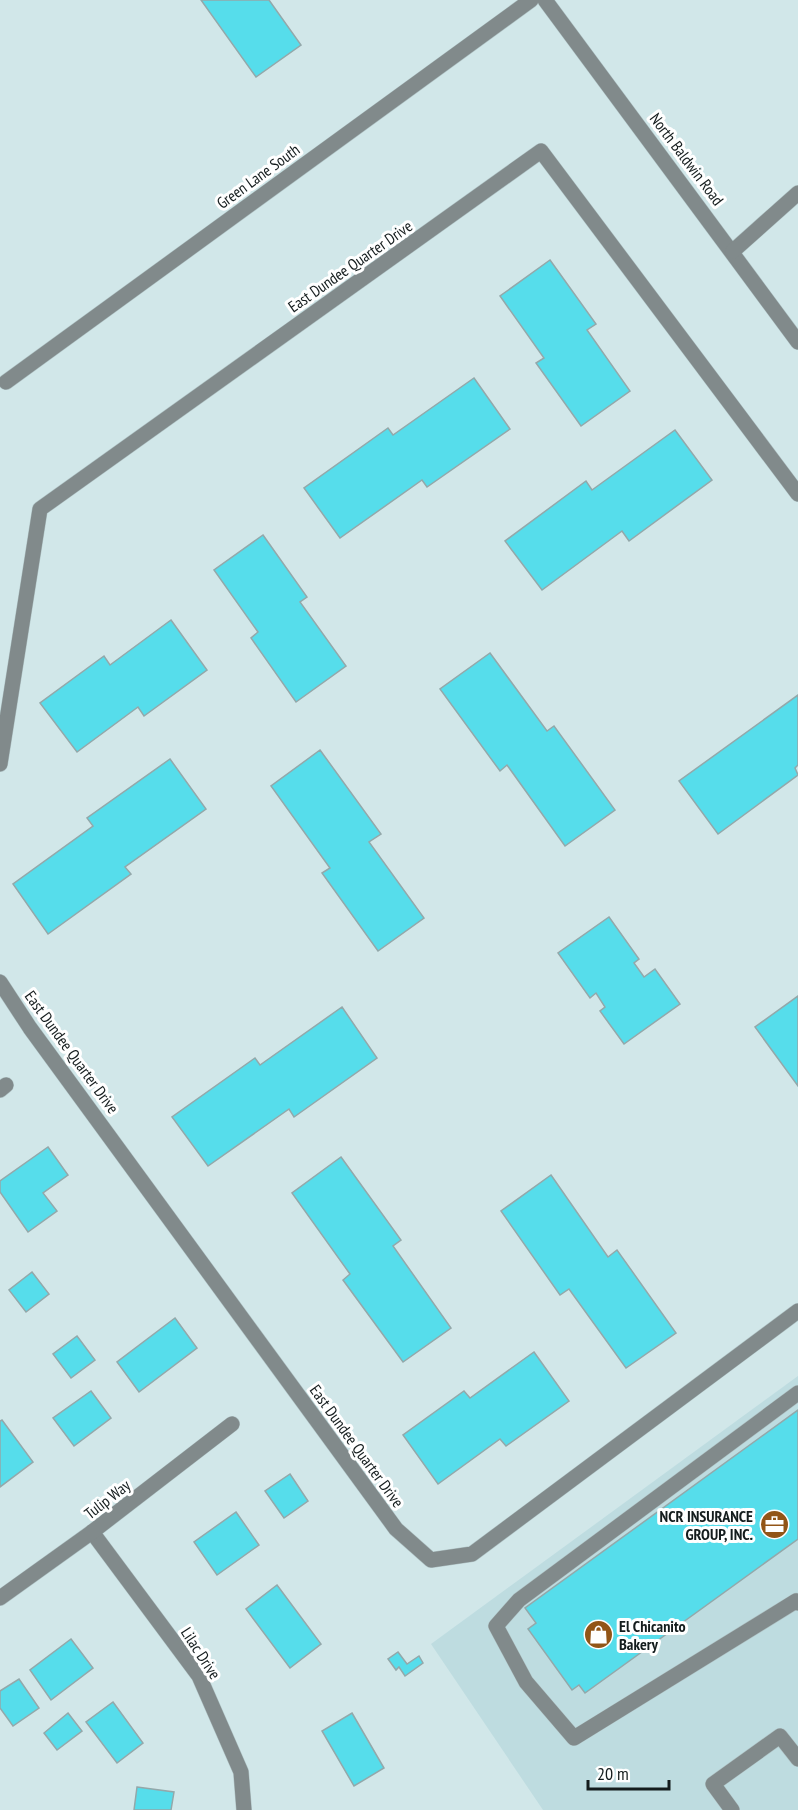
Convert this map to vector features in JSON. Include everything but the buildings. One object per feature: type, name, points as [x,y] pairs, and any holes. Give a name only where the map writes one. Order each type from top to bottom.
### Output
[{"type":"street","name":"Green Lane South","points":[[6,382],[531,0]]},
{"type":"street","name":"North Baldwin Road","points":[[545,0],[733,251],[798,342]]},
{"type":"street","name":"East Dundee Quarter Drive","points":[[0,764],[40,509],[541,152],[798,494]]},
{"type":"street","points":[[733,251],[798,193]]},
{"type":"street","name":"East Dundee Quarter Drive","points":[[0,982],[30,1028],[396,1529],[431,1560],[472,1554],[798,1311]]},
{"type":"street","points":[[797,1601],[574,1738],[526,1682],[496,1626],[519,1599],[798,1393]]},
{"type":"street","name":"Tulip Way","points":[[0,1598],[93,1532],[232,1424]]},
{"type":"street","name":"Lilac Drive","points":[[93,1532],[199,1676],[241,1772],[244,1810]]},
{"type":"street","points":[[732,1810],[713,1784],[780,1736],[798,1759]]},
{"type":"shaded area","points":[[798,1376],[798,1810],[543,1810],[431,1644]]},
{"type":"place","name":"NCR INSURANCE GROUP, INC.","points":[[774,1525]]},
{"type":"place","name":"El Chicanito Bakery","points":[[598,1635]]}]
